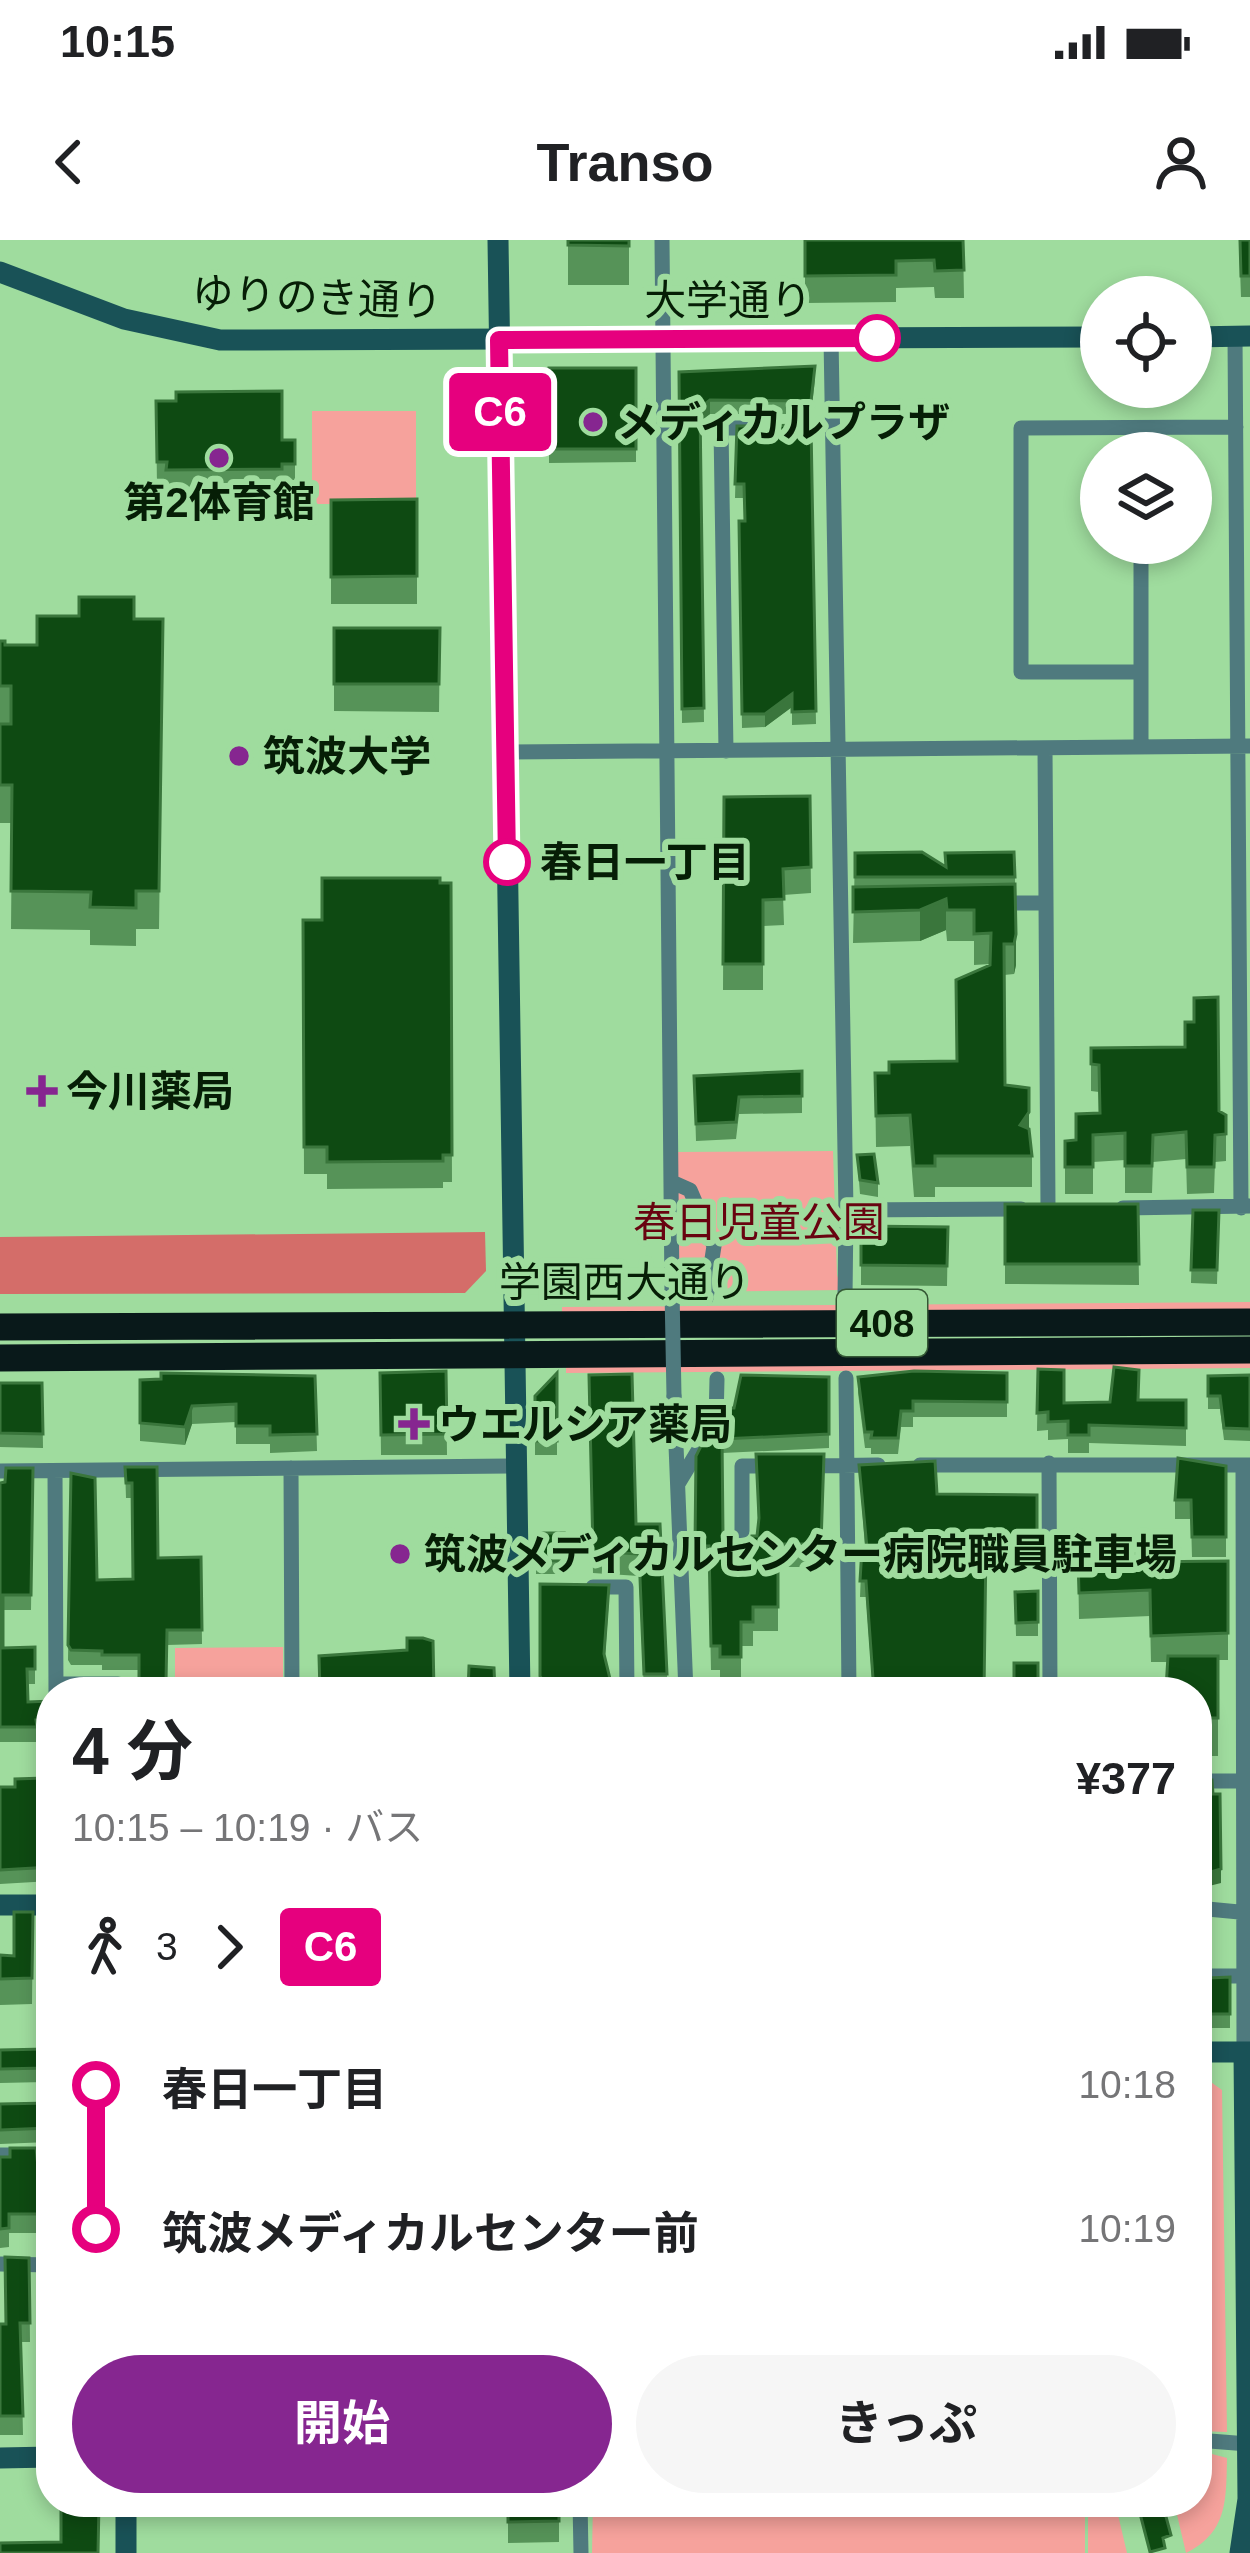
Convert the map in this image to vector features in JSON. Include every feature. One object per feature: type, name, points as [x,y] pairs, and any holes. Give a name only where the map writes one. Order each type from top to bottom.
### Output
[{"type":"highway","name":"学園西大通り","points":[[0,1327],[1250,1322]]},
{"type":"highway","name":"学園西大通り","points":[[0,1358],[1250,1350]]},
{"type":"street","points":[[498,240],[514,1355],[524,1586],[521,1677]]},
{"type":"street","points":[[662,240],[672,1291],[685,1677]]},
{"type":"street","name":"ゆりのき通り","points":[[0,272],[124,319],[191,336],[499,340]]},
{"type":"street","points":[[1112,1208],[1245,1207],[1244,746],[1236,427],[1243,336],[1212,337]]},
{"type":"street","name":"大学通り","points":[[499,340],[1080,337]]},
{"type":"street","points":[[831,338],[824,426],[841,905],[845,1298]]},
{"type":"street","points":[[726,751],[721,428],[779,427]]},
{"type":"street","points":[[1141,672],[1021,672],[1021,428],[1236,427]]},
{"type":"street","points":[[1141,564],[1141,747]]},
{"type":"street","points":[[504,752],[1244,746]]},
{"type":"street","points":[[1045,748],[1048,1208]]},
{"type":"street","points":[[977,904],[1046,903]]},
{"type":"street","points":[[841,905],[864,905]]},
{"type":"street","points":[[672,1182],[690,1190],[713,1246],[706,1298]]},
{"type":"street","points":[[845,1210],[1070,1208]]},
{"type":"street","points":[[846,1378],[849,1677]]},
{"type":"street","points":[[678,1484],[716,1421],[717,1379]]},
{"type":"street","points":[[1049,1463],[1050,1677]]},
{"type":"street","points":[[742,1531],[742,1466],[1246,1465],[1244,1976],[1249,2387],[1248,2499],[1240,2553]]},
{"type":"street","points":[[0,1471],[517,1466]]},
{"type":"street","points":[[291,1468],[292,1677]]},
{"type":"street","points":[[55,1471],[56,1677]]},
{"type":"street","points":[[569,1586],[626,1587],[627,1677]]},
{"type":"street","points":[[1212,1781],[1246,1781]]},
{"type":"street","points":[[0,1905],[36,1905]]},
{"type":"street","points":[[1212,1910],[1247,1913]]},
{"type":"street","points":[[1212,1976],[1244,1976]]},
{"type":"street","points":[[1212,2052],[1247,2052]]},
{"type":"street","points":[[0,2155],[36,2155]]},
{"type":"street","points":[[0,2264],[36,2265]]},
{"type":"street","points":[[1212,2441],[1248,2444]]},
{"type":"street","points":[[0,2458],[36,2457]]},
{"type":"street","points":[[125,2553],[126,2517]]},
{"type":"street","points":[[580,2517],[580,2553]]},
{"type":"green space","points":[[312,411],[416,411],[416,504],[312,504]]},
{"type":"green space","name":"春日児童公園","points":[[833,1151],[837,1275],[842,1290],[679,1292],[676,1152]]},
{"type":"green space","points":[[1250,1302],[1250,1310],[562,1315],[562,1307]]},
{"type":"green space","points":[[1250,1360],[1250,1368],[566,1373],[566,1365]]},
{"type":"green space","points":[[283,1647],[283,1677],[175,1677],[175,1648]]},
{"type":"green space","points":[[1212,2083],[1222,2090],[1227,2432],[1212,2432]]},
{"type":"green space","points":[[1212,2454],[1227,2458],[1225,2501],[1217,2525],[1186,2553],[1178,2517],[1212,2517]]},
{"type":"green space","points":[[593,2517],[1085,2517],[1085,2553],[592,2553]]},
{"type":"green space","points":[[1088,2517],[1119,2517],[1127,2553],[1088,2553]]},
{"type":"shaded area","points":[[485,1232],[486,1271],[465,1293],[0,1294],[0,1237]]},
{"type":"building","points":[[568,240],[629,240],[629,246],[568,245]]},
{"type":"building","points":[[805,240],[963,240],[964,270],[935,271],[934,260],[896,261],[896,275],[805,276]]},
{"type":"building","points":[[1240,240],[1250,240],[1250,276],[1241,276]]},
{"type":"building","points":[[815,366],[811,401],[710,400],[700,408],[704,708],[682,709],[679,372]]},
{"type":"building","name":"メディカルプラザ","points":[[549,368],[636,368],[636,449],[549,449]]},
{"type":"building","name":"第2体育館","points":[[282,391],[282,440],[295,440],[295,464],[282,464],[282,469],[166,470],[167,462],[157,462],[156,401],[176,401],[176,392]]},
{"type":"building","points":[[811,425],[816,711],[792,712],[792,694],[765,714],[742,714],[739,521],[745,521],[744,484],[735,484],[737,426]]},
{"type":"building","points":[[417,499],[417,576],[331,577],[331,500]]},
{"type":"building","points":[[79,597],[134,597],[134,619],[163,619],[159,891],[136,891],[136,908],[90,907],[91,892],[11,891],[12,785],[0,785],[0,724],[11,724],[11,686],[0,686],[0,641],[37,645],[37,616],[79,616]]},
{"type":"building","points":[[334,628],[440,628],[439,684],[334,684]]},
{"type":"building","points":[[810,796],[811,867],[783,869],[784,899],[763,900],[763,964],[723,964],[724,797]]},
{"type":"building","points":[[922,852],[946,867],[945,853],[1014,852],[1015,877],[855,877],[855,853]]},
{"type":"building","points":[[322,878],[440,878],[440,883],[451,883],[452,1155],[443,1155],[443,1161],[327,1162],[327,1147],[304,1147],[303,920],[322,920]]},
{"type":"building","points":[[1015,884],[1016,934],[1014,944],[1004,944],[1005,1085],[1029,1088],[1029,1112],[1020,1125],[1029,1129],[1032,1156],[935,1156],[935,1166],[914,1166],[910,1115],[876,1116],[875,1073],[889,1073],[889,1062],[957,1061],[956,980],[990,965],[991,933],[974,934],[974,910],[947,910],[946,899],[920,910],[853,912],[853,887]]},
{"type":"building","points":[[1218,997],[1219,1111],[1226,1115],[1226,1134],[1215,1135],[1214,1167],[1187,1167],[1186,1132],[1153,1135],[1152,1166],[1125,1166],[1125,1133],[1093,1135],[1093,1167],[1065,1167],[1065,1141],[1076,1140],[1076,1114],[1100,1113],[1099,1065],[1091,1064],[1091,1048],[1185,1047],[1185,1022],[1194,1022],[1194,998]]},
{"type":"building","points":[[802,1071],[802,1096],[739,1097],[736,1122],[696,1124],[694,1076]]},
{"type":"building","points":[[874,1154],[878,1183],[860,1180],[857,1155]]},
{"type":"building","points":[[1005,1204],[1138,1204],[1139,1264],[1005,1264]]},
{"type":"building","points":[[1193,1210],[1219,1210],[1217,1270],[1191,1270]]},
{"type":"building","points":[[861,1226],[948,1227],[947,1266],[861,1265]]},
{"type":"building","points":[[1114,1367],[1139,1370],[1138,1400],[1186,1400],[1186,1428],[1089,1425],[1089,1435],[1068,1435],[1068,1421],[1048,1422],[1048,1412],[1037,1413],[1038,1369],[1064,1370],[1064,1403],[1110,1402]]},
{"type":"building","name":"ウエルシア薬局","points":[[446,1371],[447,1434],[381,1435],[380,1373]]},
{"type":"building","points":[[914,1371],[1007,1373],[1007,1402],[913,1401],[913,1411],[901,1411],[898,1438],[871,1438],[872,1432],[865,1432],[858,1377]]},
{"type":"building","points":[[161,1373],[315,1376],[317,1434],[270,1435],[270,1426],[236,1426],[236,1404],[192,1406],[185,1427],[140,1423],[140,1380],[161,1379]]},
{"type":"building","points":[[557,1373],[557,1441],[535,1441],[535,1396]]},
{"type":"building","points":[[632,1374],[636,1524],[660,1524],[667,1674],[644,1674],[639,1554],[593,1551],[589,1375]]},
{"type":"building","points":[[741,1375],[829,1377],[829,1434],[719,1437],[719,1425],[728,1408],[734,1408]]},
{"type":"building","points":[[1250,1375],[1250,1429],[1224,1428],[1220,1396],[1208,1396],[1208,1376]]},
{"type":"building","points":[[0,1383],[42,1383],[43,1434],[0,1433]]},
{"type":"building","points":[[706,1436],[722,1437],[723,1536],[730,1536],[733,1573],[751,1573],[752,1536],[757,1536],[759,1518],[756,1454],[824,1454],[821,1544],[778,1544],[778,1607],[753,1607],[753,1622],[741,1622],[741,1657],[720,1657],[720,1646],[711,1646],[709,1546],[695,1546],[696,1456]]},
{"type":"building","points":[[1178,1458],[1226,1466],[1226,1537],[1192,1537],[1191,1500],[1175,1500]]},
{"type":"building","points":[[935,1461],[937,1494],[1037,1495],[1037,1551],[1014,1552],[986,1543],[984,1677],[873,1677],[866,1581],[860,1581],[862,1548],[867,1548],[859,1465]]},
{"type":"building","points":[[125,1467],[157,1467],[158,1558],[201,1557],[202,1630],[167,1630],[166,1677],[139,1677],[139,1655],[102,1655],[102,1651],[71,1650],[68,1645],[71,1473],[95,1478],[97,1580],[133,1579],[132,1483],[126,1483]]},
{"type":"building","points":[[6,1468],[33,1468],[31,1595],[3,1595],[3,1648],[35,1647],[35,1669],[27,1669],[28,1702],[36,1702],[36,1727],[0,1727],[0,1483],[5,1482]]},
{"type":"building","points":[[536,1533],[564,1533],[560,1561],[536,1560]]},
{"type":"building","points":[[1099,1548],[1136,1549],[1136,1562],[1228,1561],[1228,1633],[1151,1636],[1150,1590],[1079,1593],[1078,1559],[1099,1559]]},
{"type":"building","points":[[540,1584],[609,1585],[604,1654],[610,1677],[540,1676]]},
{"type":"building","points":[[1038,1591],[1038,1622],[1016,1623],[1015,1592]]},
{"type":"building","points":[[407,1638],[433,1641],[434,1677],[320,1677],[319,1656],[407,1650]]},
{"type":"building","points":[[1168,1656],[1218,1656],[1218,1718],[1212,1718],[1212,1677],[1167,1677]]},
{"type":"building","points":[[1014,1663],[1038,1663],[1038,1677],[1014,1677]]},
{"type":"building","points":[[469,1666],[494,1668],[494,1677],[469,1677]]},
{"type":"building","points":[[36,1778],[36,1868],[0,1870],[0,1787],[15,1787],[15,1779]]},
{"type":"building","points":[[1212,1780],[1213,1794],[1220,1794],[1221,1869],[1212,1872]]},
{"type":"building","points":[[14,1912],[33,1912],[32,1978],[0,1979],[0,1955],[14,1956]]},
{"type":"building","points":[[1230,1977],[1230,2014],[1212,2014],[1212,1978]]},
{"type":"building","points":[[36,2049],[36,2068],[0,2069],[0,2050]]},
{"type":"building","points":[[36,2103],[36,2129],[0,2130],[0,2104]]},
{"type":"building","points":[[10,2148],[36,2148],[36,2214],[9,2214],[9,2228],[0,2229],[0,2157],[10,2157]]},
{"type":"building","points":[[5,2257],[29,2258],[30,2323],[20,2323],[23,2416],[0,2416]]},
{"type":"building","points":[[61,2517],[99,2517],[98,2553],[0,2553],[0,2543],[61,2542]]},
{"type":"building","points":[[508,2517],[559,2517],[559,2521],[508,2522]]},
{"type":"building","points":[[1141,2517],[1166,2517],[1171,2535],[1163,2538],[1165,2548],[1150,2552]]},
{"type":"bus line","name":"C6","points":[[507,862],[499,340],[877,338]]},
{"type":"place","name":"メディカルプラザ","points":[[593,422]]},
{"type":"place","name":"第2体育館","points":[[219,458]]},
{"type":"place","name":"筑波大学","points":[[239,756]]},
{"type":"place","name":"春日一丁目","points":[[507,862]]},
{"type":"place","name":"今川薬局","points":[[42,1091]]},
{"type":"place","name":"ウエルシア薬局","points":[[414,1424]]},
{"type":"place","name":"筑波メディカルセンター病院職員駐車場","points":[[400,1554]]}]
